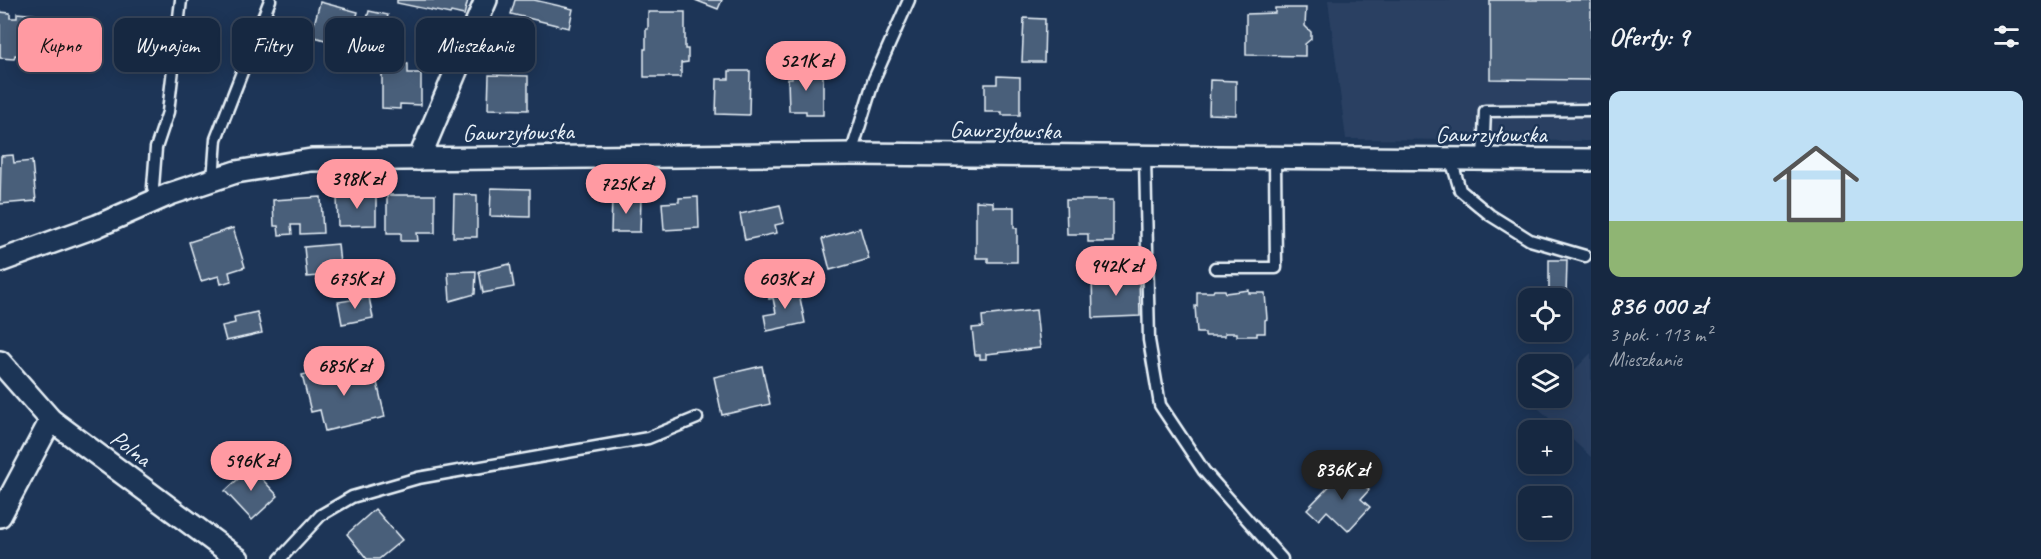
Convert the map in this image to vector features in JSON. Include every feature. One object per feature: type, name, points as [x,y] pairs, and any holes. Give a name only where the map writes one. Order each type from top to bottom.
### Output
[{"type":"street","name":"Gawrzyłowska","points":[[418,159],[486,0]]},
{"type":"street","name":"Gawrzyłowska","points":[[0,261],[97,226],[156,200],[236,172],[311,160],[851,154],[1591,160]]},
{"type":"street","name":"Polna","points":[[0,362],[51,420],[238,559]]},
{"type":"street","points":[[0,516],[51,420]]},
{"type":"lane","points":[[156,200],[153,187],[156,148],[168,112],[181,0]]},
{"type":"lane","points":[[213,180],[216,139],[270,0]]},
{"type":"lane","points":[[851,154],[874,79],[909,0]]},
{"type":"lane","points":[[1483,159],[1485,111],[1591,110]]},
{"type":"lane","points":[[1145,157],[1149,340],[1160,405],[1204,471],[1282,559]]},
{"type":"lane","points":[[1215,268],[1276,268],[1275,158]]},
{"type":"lane","points":[[1451,159],[1460,190],[1490,215],[1530,240],[1585,256]]},
{"type":"lane","points":[[280,559],[321,515],[352,497],[418,478],[648,438],[697,418]]},
{"type":"shaded area","points":[[1328,0],[1591,0],[1591,141],[1346,139]]},
{"type":"shaded area","points":[[1591,353],[1591,457],[1572,439],[1572,420],[1551,420],[1538,408],[1572,408],[1572,373]]},
{"type":"building","points":[[397,0],[468,0],[464,15],[397,3]]},
{"type":"building","points":[[515,0],[534,0],[573,9],[569,28],[511,14]]},
{"type":"building","points":[[695,0],[722,0],[718,9]]},
{"type":"building","points":[[1490,0],[1591,0],[1591,80],[1490,79]]},
{"type":"building","points":[[320,2],[358,12],[356,18],[325,18],[325,40],[313,37]]},
{"type":"building","points":[[1275,8],[1306,8],[1305,26],[1311,32],[1311,39],[1305,44],[1305,56],[1246,55],[1246,14],[1275,13]]},
{"type":"building","points":[[369,11],[388,15],[387,18],[367,18]]},
{"type":"building","points":[[0,12],[10,13],[10,18],[17,18],[17,13],[39,15],[39,18],[18,18],[18,55],[15,55],[14,59],[0,58]]},
{"type":"building","points":[[648,12],[685,12],[685,49],[688,49],[688,62],[681,63],[681,77],[644,77]]},
{"type":"building","points":[[1024,18],[1045,19],[1044,62],[1022,62]]},
{"type":"building","points":[[404,64],[408,64],[408,73],[421,73],[421,105],[400,104],[400,109],[382,108],[382,73],[404,72]]},
{"type":"building","points":[[792,70],[823,70],[823,115],[806,115],[806,111],[789,111],[788,79],[792,79]]},
{"type":"building","points":[[729,71],[750,71],[749,115],[716,114],[717,79],[729,79]]},
{"type":"building","points":[[489,75],[528,76],[528,110],[488,109]]},
{"type":"building","points":[[997,76],[1020,77],[1020,115],[985,112],[985,84],[997,84]]},
{"type":"building","points":[[1210,80],[1236,81],[1236,115],[1209,114]]},
{"type":"building","points":[[13,155],[14,163],[32,161],[36,201],[0,204],[1,156]]},
{"type":"building","points":[[491,188],[530,189],[530,217],[490,216]]},
{"type":"building","points":[[454,194],[477,195],[477,237],[453,237]]},
{"type":"building","points":[[376,195],[376,225],[338,226],[337,196]]},
{"type":"building","points":[[387,195],[435,195],[435,233],[417,233],[418,241],[401,241],[401,233],[387,233]]},
{"type":"building","points":[[321,197],[323,233],[300,234],[300,225],[291,225],[292,234],[279,235],[278,226],[274,226],[273,200]]},
{"type":"building","points":[[612,197],[641,197],[640,232],[611,232]]},
{"type":"building","points":[[698,197],[699,228],[664,230],[662,203],[679,202],[679,198]]},
{"type":"building","points":[[1066,200],[1113,200],[1113,242],[1088,242],[1088,234],[1067,234]]},
{"type":"building","points":[[976,201],[993,202],[993,207],[1014,207],[1014,228],[1017,228],[1017,262],[988,262],[988,258],[976,258]]},
{"type":"building","points":[[780,205],[784,223],[775,225],[777,233],[745,240],[740,214]]},
{"type":"building","points":[[233,228],[245,267],[229,272],[231,281],[221,284],[219,276],[201,281],[189,242]]},
{"type":"building","points":[[860,228],[869,259],[830,270],[822,239]]},
{"type":"building","points":[[338,244],[341,274],[307,277],[304,247]]},
{"type":"building","points":[[1549,260],[1567,260],[1566,288],[1549,288]]},
{"type":"building","points":[[510,264],[514,287],[483,293],[479,271]]},
{"type":"building","points":[[476,271],[475,294],[450,301],[448,272]]},
{"type":"building","points":[[1118,275],[1118,277],[1139,277],[1140,316],[1093,318],[1092,276]]},
{"type":"building","points":[[798,288],[805,323],[767,331],[764,315],[776,313],[773,298],[769,299],[768,294]]},
{"type":"building","points":[[1214,290],[1225,290],[1226,293],[1249,290],[1249,293],[1265,293],[1267,319],[1265,320],[1265,333],[1257,333],[1257,336],[1237,336],[1237,333],[1225,333],[1225,336],[1205,336],[1205,333],[1197,333],[1195,306],[1197,306],[1197,292],[1213,292]]},
{"type":"building","points":[[369,297],[373,318],[342,324],[338,302]]},
{"type":"building","points":[[1036,310],[1040,348],[986,354],[986,359],[980,359],[980,355],[975,355],[972,328],[983,327],[982,316]]},
{"type":"building","points":[[257,312],[262,333],[226,341],[222,326],[235,323],[234,317]]},
{"type":"building","points":[[373,365],[385,417],[325,431],[320,410],[311,412],[302,375],[328,369],[330,374]]},
{"type":"building","points":[[762,366],[770,404],[722,415],[714,377]]},
{"type":"building","points":[[247,463],[278,496],[252,520],[225,491],[238,479],[234,476]]},
{"type":"building","points":[[1346,469],[1369,490],[1361,499],[1370,507],[1348,531],[1327,511],[1319,520],[1307,509]]},
{"type":"building","points":[[375,509],[402,540],[379,559],[367,559],[347,534]]}]
